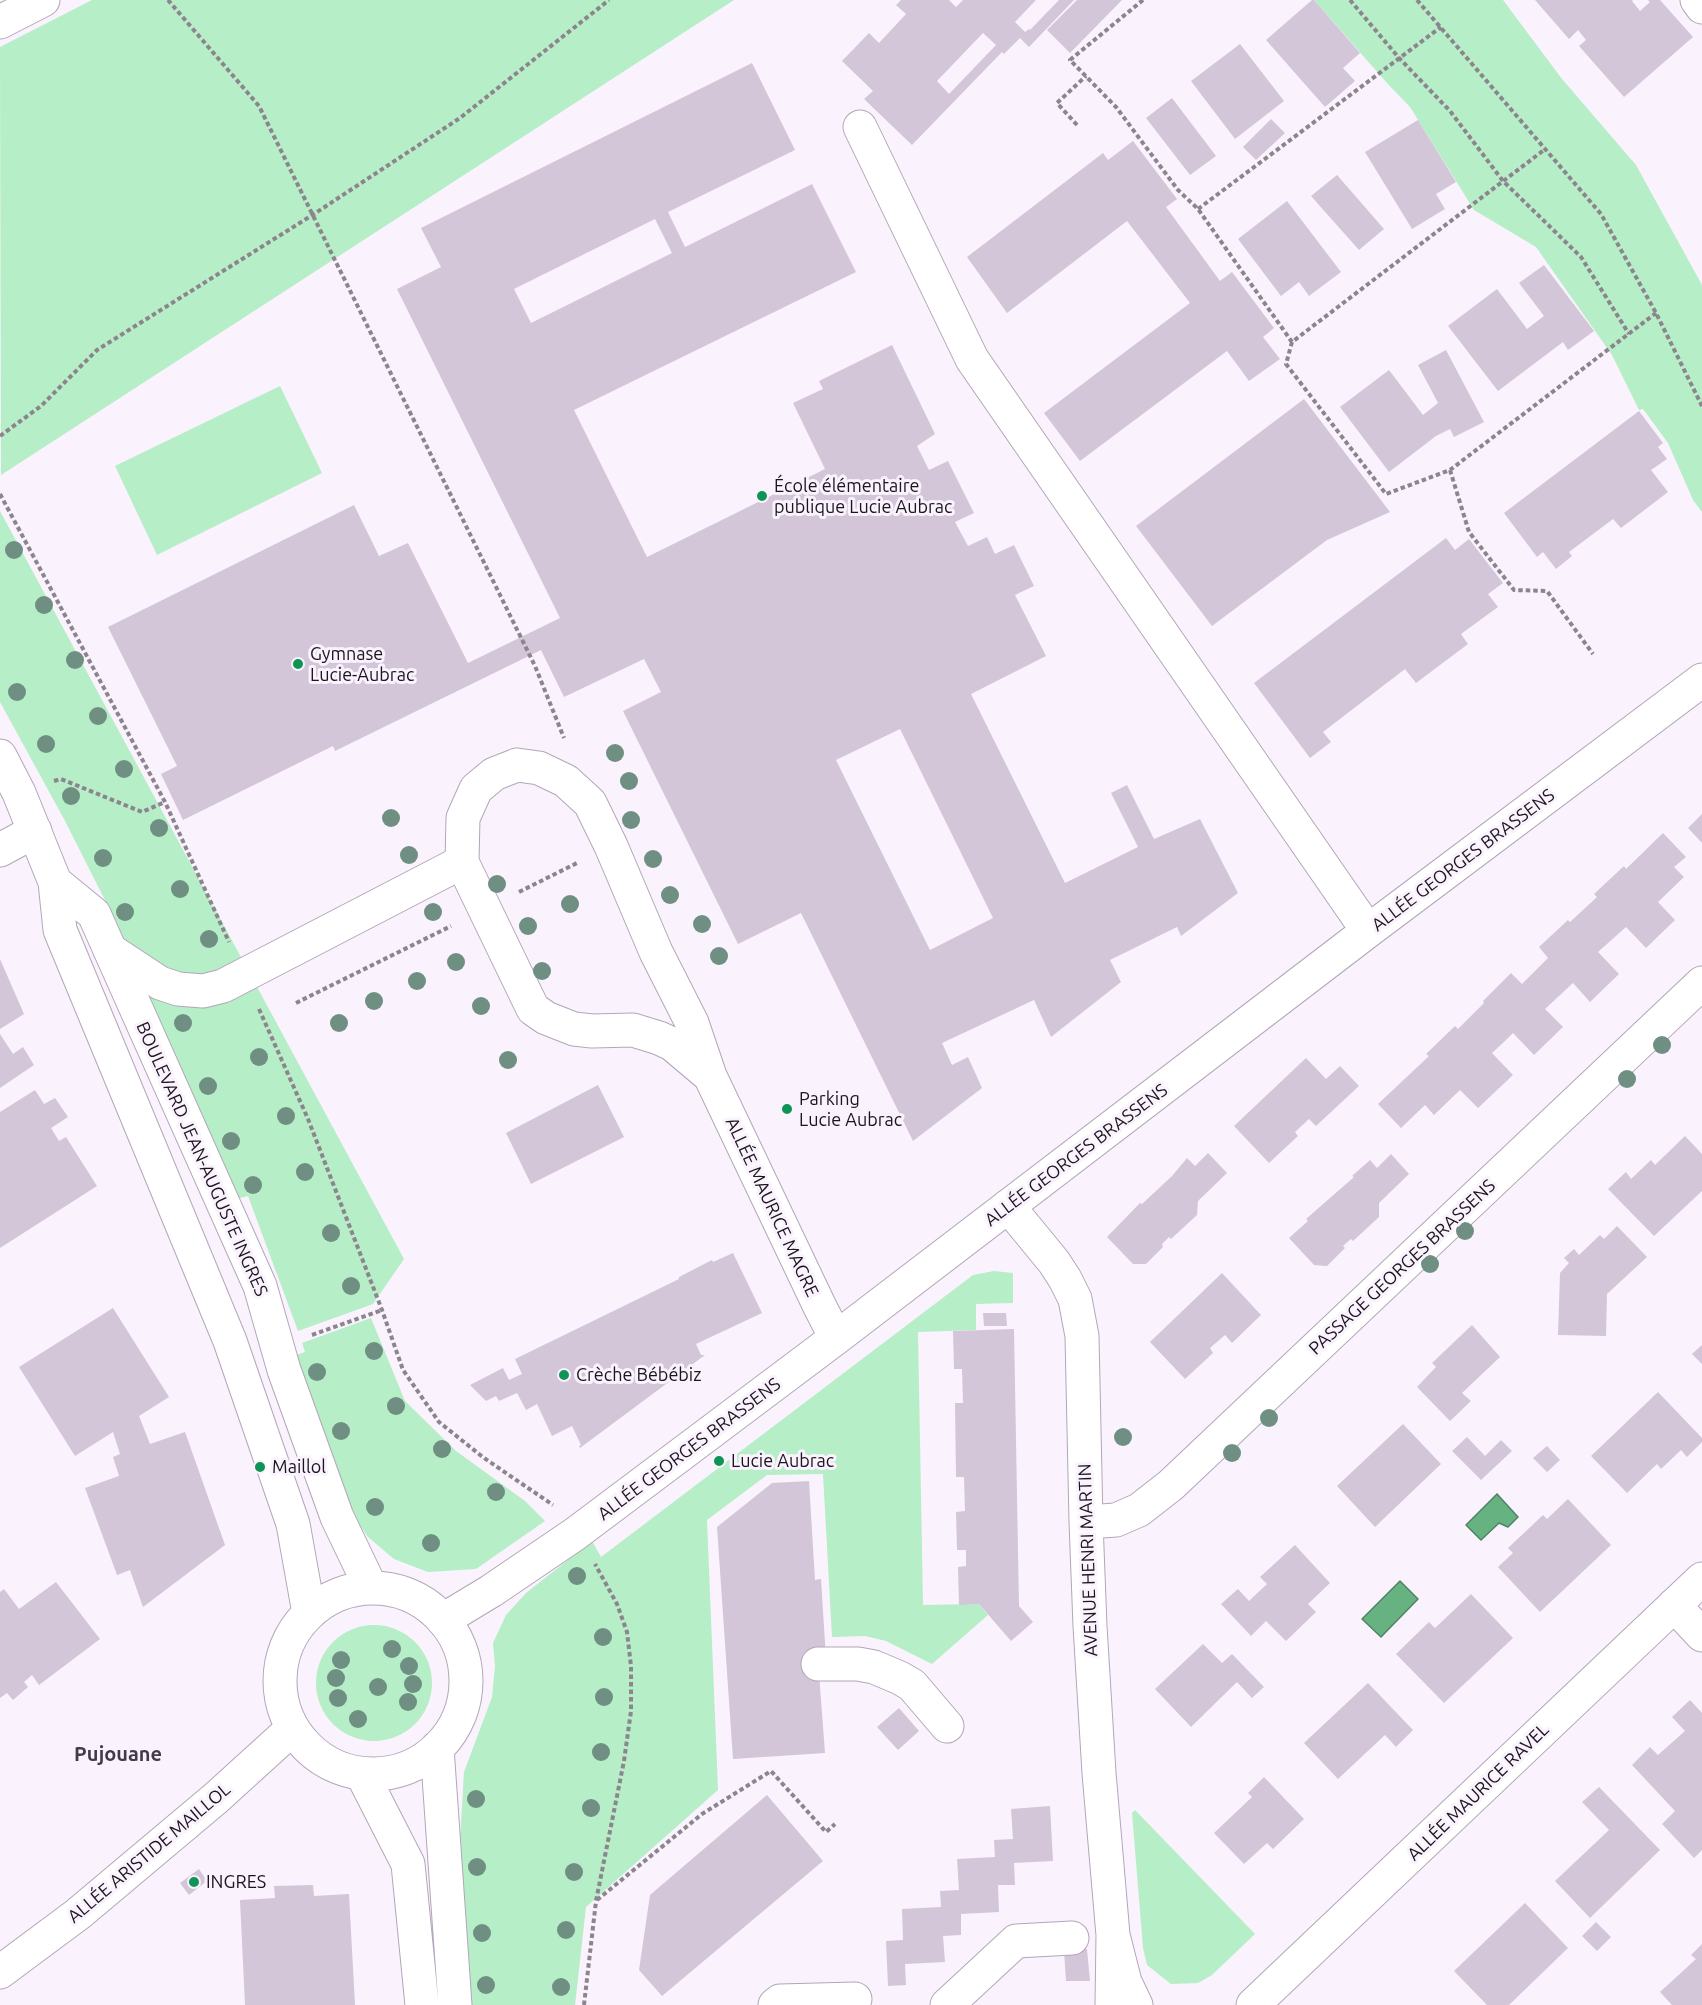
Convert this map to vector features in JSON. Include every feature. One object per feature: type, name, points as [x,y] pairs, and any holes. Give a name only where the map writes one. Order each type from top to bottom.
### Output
[{"type":"street","points":[[0,22],[43,0]]},
{"type":"street","points":[[1697,0],[1702,7]]},
{"type":"street","points":[[860,127],[972,358],[1368,932]]},
{"type":"street","name":"ALLÉE GEORGES BRASSENS","points":[[443,1620],[491,1592],[575,1534],[1702,680]]},
{"type":"street","name":"BOULEVARD JEAN-AUGUSTE INGRES","points":[[0,756],[19,793],[55,882],[60,930],[230,1341],[292,1524],[309,1613]]},
{"type":"street","name":"ALLÉE MAURICE MAGRE","points":[[462,862],[464,818],[476,789],[495,774],[517,765],[539,768],[566,781],[590,803],[656,952],[692,1023],[710,1076],[836,1338]]},
{"type":"street","points":[[0,850],[35,831]]},
{"type":"street","points":[[110,950],[160,983],[178,989],[203,991],[223,986],[244,976],[387,899],[462,862],[533,1008],[546,1018],[574,1029],[633,1030],[659,1038],[672,1044],[710,1076]]},
{"type":"street","name":"BOULEVARD JEAN-AUGUSTE INGRES","points":[[55,882],[94,914],[260,1286],[284,1370],[337,1517],[371,1588]]},
{"type":"street","name":"PASSAGE GEORGES BRASSENS","points":[[1086,1522],[1116,1520],[1139,1510],[1172,1485],[1702,983]]},
{"type":"street","name":"AVENUE HENRI MARTIN","points":[[1008,1206],[1054,1262],[1075,1299],[1082,1336],[1086,1522],[1098,1762],[1113,1935],[1112,2005]]},
{"type":"street","name":"ALLÉE MAURICE RAVEL","points":[[1253,2005],[1702,1579]]},
{"type":"street","points":[[371,1588],[398,1591],[423,1602],[443,1620],[459,1644],[466,1671],[464,1699],[455,1726],[437,1748],[415,1765],[389,1773],[362,1774],[334,1767],[310,1751],[292,1729],[281,1700],[280,1668],[290,1638],[309,1613],[337,1594],[371,1588]]},
{"type":"street","points":[[1674,1605],[1702,1635]]},
{"type":"street","points":[[818,1664],[858,1664],[874,1667],[900,1678],[912,1685],[947,1726]]},
{"type":"street","name":"ALLÉE ARISTIDE MAILLOL","points":[[0,1972],[78,1914],[216,1798],[292,1729]]},
{"type":"street","points":[[437,1748],[455,2005]]},
{"type":"street","points":[[362,1774],[408,1864],[422,2005]]},
{"type":"street","name":"AVENUE HENRI MARTIN","points":[[1113,1935],[1125,1982],[1136,2005]]},
{"type":"street","points":[[947,2005],[1016,1941],[1072,1938]]},
{"type":"street","points":[[775,2005],[780,2001],[855,1998]]},
{"type":"path","points":[[168,0],[259,106],[535,666],[564,740]]},
{"type":"path","points":[[0,436],[41,406],[97,350],[314,214],[460,118],[609,0]]},
{"type":"path","points":[[1143,0],[1070,60],[1116,107],[1178,190],[1198,209],[1292,342]]},
{"type":"path","points":[[1350,0],[1399,58],[1450,111],[1503,181],[1581,257],[1629,334]]},
{"type":"path","points":[[1417,0],[1600,214],[1656,313],[1702,406]]},
{"type":"path","points":[[1198,209],[1441,27]]},
{"type":"path","points":[[1077,125],[1057,103],[1086,76]]},
{"type":"path","points":[[1544,150],[1292,342],[1286,364],[1386,494],[1450,470],[1656,313]]},
{"type":"path","points":[[1450,470],[1469,532],[1514,590],[1546,591],[1593,654]]},
{"type":"path","points":[[0,494],[165,802],[308,1119],[404,1370],[439,1422],[484,1458],[552,1504],[604,1578],[617,1604],[627,1632],[631,1666],[632,1711],[596,1901],[584,2005]]},
{"type":"path","points":[[19,793],[60,779],[142,812],[165,802]]},
{"type":"path","points":[[305,1338],[382,1310]]},
{"type":"path","points":[[596,1901],[702,1814],[771,1771],[826,1832],[835,1824]]},
{"type":"shaded area","points":[[92,0],[734,0],[1,475],[0,47]]},
{"type":"shaded area","points":[[1314,0],[1503,0],[1562,79],[1636,165],[1702,285],[1702,512],[1693,500],[1668,443],[1643,409],[1639,410],[1612,355],[1536,247],[1474,210],[1410,107]]},
{"type":"shaded area","points":[[280,386],[322,473],[157,555],[115,466]]},
{"type":"shaded area","points":[[0,511],[404,1259],[373,1304],[298,1331],[248,1196],[232,1200],[116,922],[64,819],[0,702]]},
{"type":"shaded area","points":[[994,1271],[1013,1273],[1013,1303],[976,1304],[976,1330],[918,1332],[923,1605],[979,1604],[988,1615],[932,1664],[886,1641],[865,1636],[832,1637],[823,1474],[767,1475],[707,1520],[718,1790],[586,1907],[575,2005],[467,2005],[459,1858],[464,1772],[492,1697],[495,1666],[493,1643],[506,1615],[526,1593],[592,1541],[601,1557],[973,1275]]},
{"type":"shaded area","points":[[371,1318],[405,1401],[456,1451],[525,1501],[545,1521],[476,1569],[428,1572],[394,1559],[368,1537],[340,1496],[291,1357],[305,1352],[302,1343]]},
{"type":"shaded area","points":[[1497,1494],[1518,1517],[1508,1527],[1499,1523],[1481,1540],[1466,1525]]},
{"type":"shaded area","points":[[1400,1581],[1418,1599],[1381,1637],[1362,1619]]},
{"type":"shaded area","points":[[374,1625],[396,1630],[415,1642],[427,1661],[432,1683],[427,1705],[415,1724],[396,1736],[374,1741],[352,1736],[333,1724],[321,1705],[316,1683],[321,1661],[333,1642],[352,1630]]},
{"type":"shaded area","points":[[1135,1810],[1255,1934],[1212,1975],[1198,1983],[1171,1984],[1147,1965],[1143,1948],[1132,1813]]},
{"type":"building","points":[[901,0],[949,0],[956,7],[963,0],[1036,0],[1015,22],[1025,32],[1030,30],[1059,0],[1074,0],[1029,47],[1020,38],[1004,54],[1002,52],[912,145],[864,99],[873,91],[842,61],[869,33],[879,43],[906,14],[896,5]],"holes":[[[983,33],[996,45],[949,94],[937,81]]]},
{"type":"building","points":[[1077,0],[1122,0],[1070,53],[1047,30]]},
{"type":"building","points":[[1312,0],[1360,53],[1343,68],[1355,81],[1325,107],[1266,40]]},
{"type":"building","points":[[1535,0],[1633,0],[1640,11],[1650,2],[1648,0],[1660,0],[1693,37],[1624,97],[1579,46],[1586,40],[1578,30],[1569,39]]},
{"type":"building","points":[[1240,44],[1284,101],[1235,139],[1191,81]]},
{"type":"building","name":"École élémentaire publique Lucie Aubrac","points":[[752,63],[795,150],[668,212],[685,247],[812,184],[856,272],[574,410],[647,557],[825,469],[793,403],[823,389],[819,381],[892,345],[935,434],[917,446],[929,470],[948,461],[974,513],[955,522],[968,546],[987,537],[995,554],[1014,545],[1034,586],[1015,595],[1046,656],[971,694],[1065,883],[1138,847],[1111,793],[1127,785],[1154,839],[1200,819],[1238,893],[1181,936],[1177,927],[1110,960],[1121,982],[1051,1037],[1034,1000],[942,1043],[952,1065],[968,1057],[982,1088],[913,1141],[801,913],[738,944],[623,711],[661,692],[644,659],[564,697],[541,650],[335,751],[333,746],[183,820],[161,774],[177,766],[108,627],[354,505],[379,556],[408,543],[468,663],[560,618],[397,289],[441,267],[421,228]],"holes":[[[655,219],[672,253],[531,323],[514,289]],[[900,729],[993,918],[930,950],[836,760]]]},
{"type":"building","points":[[1172,98],[1216,156],[1190,175],[1146,118]]},
{"type":"building","points":[[1271,119],[1285,133],[1256,160],[1243,147]]},
{"type":"building","points":[[1418,120],[1456,182],[1436,194],[1445,209],[1412,229],[1365,152]]},
{"type":"building","points":[[1133,141],[1177,199],[1166,207],[1220,281],[1232,272],[1274,328],[1263,337],[1280,359],[1249,381],[1227,351],[1080,461],[1044,413],[1190,303],[1127,221],[1007,313],[967,257],[1103,153],[1108,160]]},
{"type":"building","points":[[1337,175],[1384,229],[1359,250],[1311,196]]},
{"type":"building","points":[[1287,201],[1341,272],[1309,296],[1299,282],[1281,296],[1238,239]]},
{"type":"building","points":[[1544,265],[1594,331],[1568,350],[1563,342],[1498,391],[1448,326],[1497,289],[1527,329],[1544,316],[1519,283]]},
{"type":"building","points":[[1446,350],[1484,422],[1454,437],[1450,429],[1436,436],[1389,472],[1340,407],[1389,370],[1423,415],[1438,403],[1418,365]]},
{"type":"building","points":[[1304,399],[1390,512],[1327,540],[1212,626],[1136,526]]},
{"type":"building","points":[[1639,411],[1663,443],[1658,447],[1667,459],[1651,470],[1668,492],[1621,528],[1613,519],[1569,552],[1572,556],[1556,569],[1543,552],[1537,557],[1504,513]]},
{"type":"building","points":[[1446,538],[1455,550],[1469,539],[1503,583],[1488,594],[1498,607],[1461,634],[1468,644],[1416,683],[1405,669],[1323,732],[1331,742],[1310,758],[1254,683]]},
{"type":"building","points":[[1702,814],[1702,843],[1688,828]]},
{"type":"building","points":[[1663,833],[1686,857],[1674,867],[1684,877],[1658,902],[1675,920],[1646,948],[1626,927],[1598,952],[1619,974],[1590,1002],[1573,983],[1545,1009],[1563,1027],[1534,1055],[1513,1033],[1492,1053],[1513,1075],[1478,1108],[1460,1090],[1434,1115],[1425,1105],[1401,1128],[1378,1104],[1429,1056],[1426,1054],[1455,1026],[1458,1029],[1511,973],[1522,984],[1548,958],[1539,947],[1568,920],[1570,922],[1597,897],[1594,894],[1624,866],[1626,869]]},
{"type":"building","points":[[0,959],[24,1014],[0,1029]]},
{"type":"building","points":[[0,1034],[13,1054],[23,1047],[34,1065],[0,1088]]},
{"type":"building","points":[[1306,1058],[1326,1079],[1340,1066],[1359,1086],[1316,1126],[1309,1119],[1295,1132],[1298,1136],[1269,1163],[1234,1126]]},
{"type":"building","points":[[598,1085],[624,1137],[531,1184],[506,1133]]},
{"type":"building","points":[[35,1090],[44,1104],[55,1098],[68,1117],[51,1128],[59,1141],[66,1137],[97,1186],[0,1248],[0,1112]]},
{"type":"building","points":[[1685,1136],[1702,1154],[1702,1191],[1654,1236],[1608,1189],[1626,1172],[1631,1179],[1651,1160],[1655,1165]]},
{"type":"building","points":[[1208,1153],[1227,1173],[1198,1201],[1197,1215],[1171,1239],[1169,1237],[1162,1244],[1163,1247],[1146,1264],[1133,1264],[1107,1237],[1140,1203],[1142,1204],[1172,1176],[1187,1158],[1195,1166]]},
{"type":"building","points":[[1391,1154],[1409,1174],[1379,1203],[1379,1217],[1353,1241],[1351,1239],[1343,1246],[1345,1248],[1327,1266],[1314,1265],[1289,1238],[1308,1221],[1306,1219],[1370,1160],[1377,1168]]},
{"type":"building","points":[[1617,1226],[1647,1257],[1607,1294],[1606,1336],[1558,1335],[1560,1273],[1569,1263],[1564,1258],[1574,1249],[1579,1255],[1600,1235],[1604,1239]]},
{"type":"building","points":[[733,1253],[762,1313],[696,1344],[701,1355],[705,1355],[580,1448],[581,1445],[572,1426],[552,1436],[537,1404],[526,1410],[517,1393],[499,1401],[496,1396],[486,1401],[470,1385],[503,1368],[509,1380],[522,1374],[515,1359],[679,1279],[712,1260],[713,1262]]},
{"type":"building","points":[[1222,1273],[1261,1315],[1232,1343],[1225,1335],[1210,1348],[1213,1353],[1185,1379],[1150,1342]]},
{"type":"building","points":[[113,1308],[169,1397],[139,1416],[150,1444],[185,1432],[225,1545],[143,1607],[130,1570],[117,1575],[85,1488],[119,1476],[113,1457],[120,1454],[113,1432],[75,1456],[19,1367]]},
{"type":"building","points":[[983,1313],[1006,1313],[1007,1326],[984,1326]]},
{"type":"building","points":[[1472,1325],[1500,1357],[1462,1393],[1471,1401],[1450,1421],[1417,1387],[1436,1367],[1432,1363]]},
{"type":"building","points":[[1014,1329],[1019,1606],[1033,1622],[1011,1641],[979,1604],[959,1605],[958,1567],[966,1566],[966,1550],[957,1550],[956,1512],[965,1511],[964,1477],[956,1477],[955,1403],[963,1403],[962,1369],[954,1369],[953,1331]]},
{"type":"building","points":[[1702,1345],[1702,1364],[1692,1354]]},
{"type":"building","points":[[1658,1392],[1702,1438],[1702,1442],[1687,1457],[1681,1450],[1661,1469],[1657,1464],[1627,1493],[1591,1456]]},
{"type":"building","points":[[1403,1424],[1441,1464],[1375,1527],[1337,1486]]},
{"type":"building","points":[[1467,1437],[1485,1456],[1501,1440],[1512,1451],[1481,1480],[1452,1451]]},
{"type":"building","points":[[1547,1446],[1560,1460],[1547,1472],[1533,1458]]},
{"type":"building","points":[[809,1481],[815,1580],[821,1579],[826,1659],[818,1660],[825,1753],[733,1759],[717,1527],[772,1483]]},
{"type":"building","points":[[1568,1499],[1611,1545],[1540,1612],[1498,1567],[1513,1553],[1508,1548],[1543,1515],[1547,1519]]},
{"type":"building","points":[[1295,1545],[1330,1583],[1308,1604],[1316,1612],[1286,1641],[1266,1621],[1251,1636],[1221,1604],[1238,1589],[1249,1601],[1267,1584],[1260,1577]]},
{"type":"building","points":[[56,1582],[100,1639],[39,1685],[32,1675],[24,1682],[28,1687],[13,1700],[7,1693],[0,1698],[0,1592],[4,1589],[19,1609]]},
{"type":"building","points":[[1471,1594],[1513,1638],[1444,1703],[1396,1654],[1429,1622],[1435,1628]]},
{"type":"building","points":[[1203,1644],[1222,1663],[1232,1654],[1264,1687],[1252,1698],[1237,1682],[1191,1727],[1155,1689]]},
{"type":"building","points":[[1368,1683],[1413,1730],[1396,1747],[1385,1735],[1338,1779],[1304,1743]]},
{"type":"building","points":[[1690,1700],[1702,1713],[1702,1850],[1694,1858],[1662,1824],[1675,1811],[1632,1765],[1650,1747],[1658,1755],[1685,1731],[1672,1717]]},
{"type":"building","points":[[899,1708],[919,1731],[898,1750],[877,1727]]},
{"type":"building","points":[[1264,1777],[1304,1819],[1273,1849],[1267,1843],[1244,1864],[1214,1833],[1252,1797],[1248,1793]]},
{"type":"building","points":[[1599,1787],[1660,1850],[1590,1918],[1555,1881],[1609,1830],[1582,1802]]},
{"type":"building","points":[[767,1795],[823,1861],[662,1996],[639,1970],[650,1895]]},
{"type":"building","points":[[1050,1806],[1053,1861],[1014,1863],[1015,1885],[998,1885],[999,1912],[961,1914],[961,1935],[943,1936],[945,1962],[905,1964],[906,1985],[888,1986],[886,1941],[903,1940],[902,1909],[941,1907],[940,1891],[959,1890],[957,1859],[995,1857],[994,1840],[1013,1839],[1011,1809]]},
{"type":"building","name":"INGRES","points":[[199,1869],[207,1881],[189,1895],[180,1883]]},
{"type":"building","points":[[313,1885],[314,1896],[349,1894],[355,2005],[245,2005],[240,1900],[275,1898],[274,1886]]},
{"type":"building","points":[[1525,1903],[1568,1948],[1509,2005],[1487,2005],[1454,1971]]},
{"type":"building","points":[[1596,1922],[1611,1937],[1597,1951],[1582,1936]]},
{"type":"building","points":[[1702,1944],[1702,2005],[1672,2005],[1660,1992],[1696,1959],[1691,1955]]},
{"type":"building","points":[[1087,1949],[1090,1981],[1066,1981],[1064,1951]]},
{"type":"place","name":"École élémentaire publique Lucie Aubrac","points":[[762,496]]},
{"type":"place","name":"Gymnase Lucie-Aubrac","points":[[298,664]]},
{"type":"place","name":"Parking Lucie Aubrac","points":[[787,1109]]},
{"type":"place","name":"Crèche Bébébiz","points":[[564,1375]]},
{"type":"place","name":"Lucie Aubrac","points":[[719,1461]]},
{"type":"place","name":"Maillol","points":[[260,1467]]},
{"type":"place","name":"INGRES","points":[[194,1882]]},
{"type":"district","name":"Pujouane","points":[[118,1754]]}]
